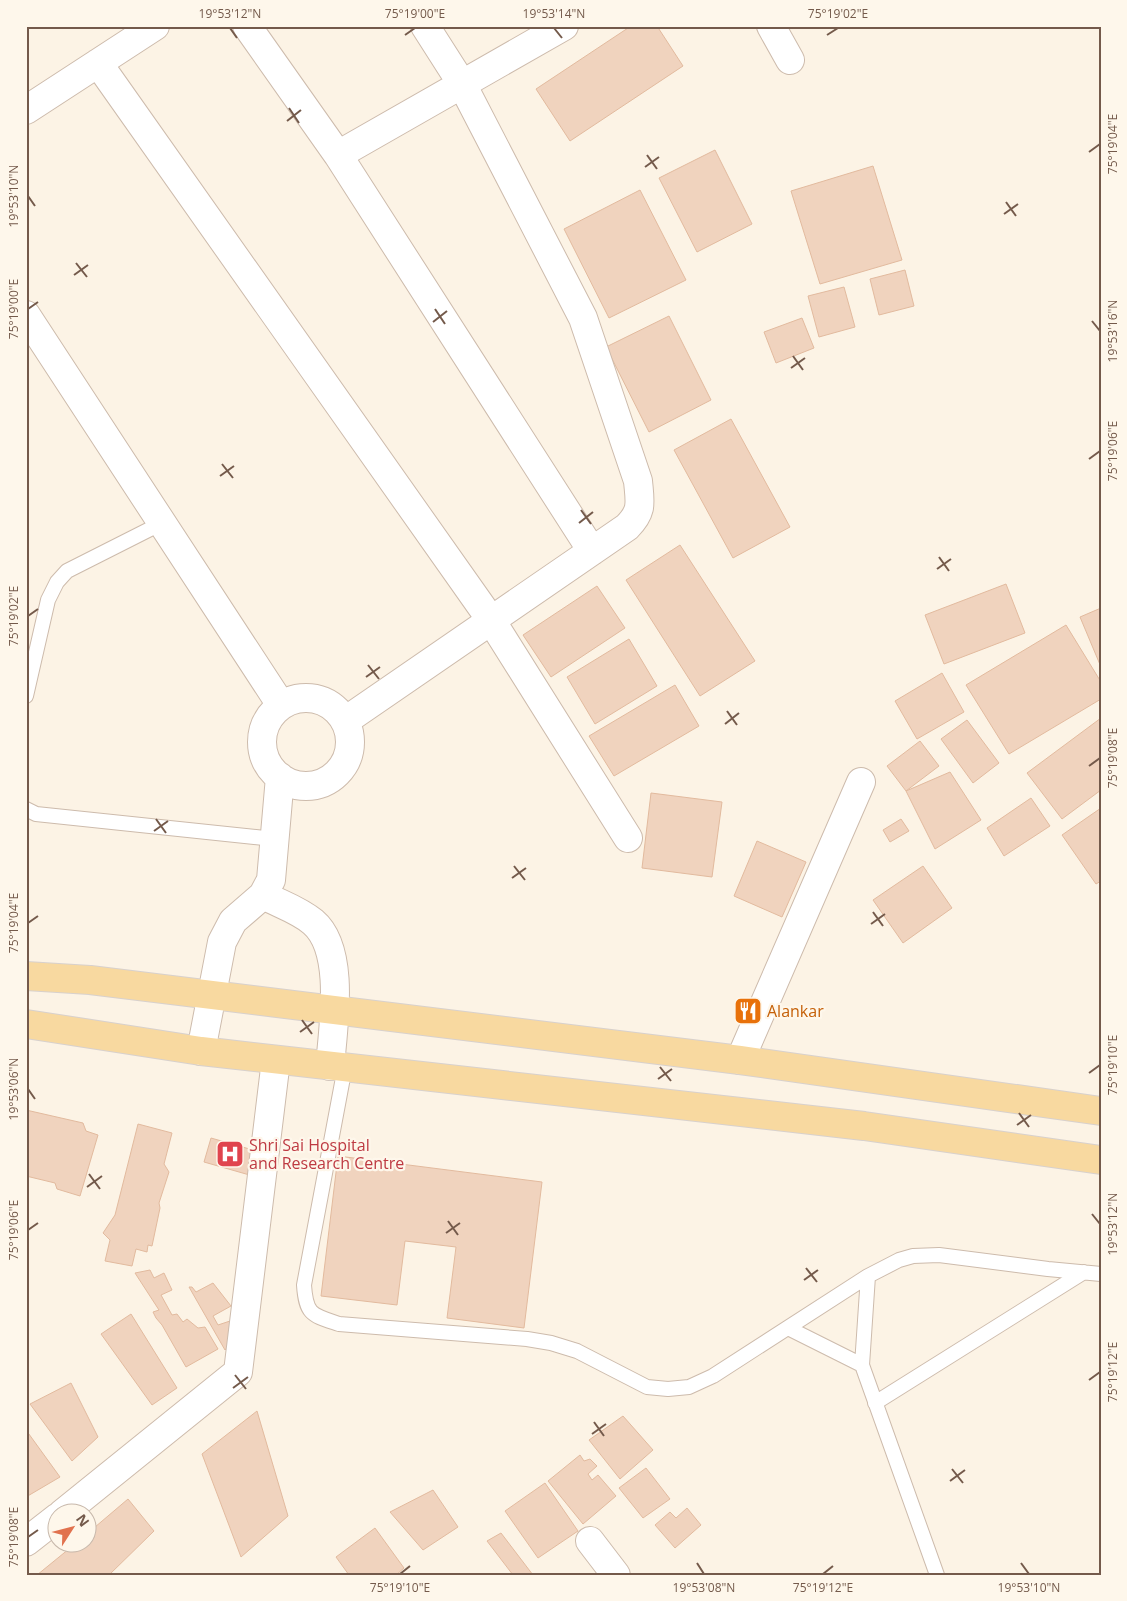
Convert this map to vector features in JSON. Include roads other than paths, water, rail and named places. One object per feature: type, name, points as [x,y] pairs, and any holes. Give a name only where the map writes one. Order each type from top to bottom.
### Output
[{"type":"main road","points":[[26,976],[90,980],[740,1060],[1101,1111]]},
{"type":"main road","points":[[26,1024],[201,1051],[864,1126],[1101,1160]]},
{"type":"street","points":[[26,110],[155,26]]},
{"type":"street","points":[[247,26],[338,155],[592,551]]},
{"type":"street","points":[[345,721],[627,527],[637,516],[640,501],[638,481],[583,318],[462,84],[425,26]]},
{"type":"street","points":[[338,155],[564,26]]},
{"type":"street","points":[[771,26],[790,60]]},
{"type":"street","points":[[98,64],[491,620],[628,838]]},
{"type":"street","points":[[26,315],[281,705]]},
{"type":"street","points":[[308,698],[323,701],[335,709],[345,721],[349,735],[349,750],[344,764],[334,776],[322,783],[306,786],[293,784],[280,777],[270,767],[264,755],[262,741],[265,727],[271,715],[281,705],[294,699],[308,698]]},
{"type":"street","points":[[201,1051],[222,942],[233,921],[263,895],[271,880],[280,777]]},
{"type":"street","points":[[740,1060],[861,782]]},
{"type":"street","points":[[263,895],[298,911],[315,923],[326,939],[334,968],[337,1067]]},
{"type":"street","points":[[74,1504],[238,1372],[276,1060]]},
{"type":"street","points":[[26,1542],[48,1525]]},
{"type":"street","points":[[590,1541],[616,1575]]},
{"type":"lane","points":[[26,696],[48,600],[57,582],[67,571],[162,523]]},
{"type":"lane","points":[[26,809],[36,814],[274,839]]},
{"type":"lane","points":[[337,1067],[304,1285],[306,1303],[311,1312],[318,1318],[339,1324],[527,1339],[551,1343],[576,1351],[647,1387],[668,1389],[689,1387],[713,1376],[868,1276],[899,1260],[913,1256],[926,1254],[1101,1274]]},
{"type":"lane","points":[[875,1403],[1084,1272]]},
{"type":"lane","points":[[868,1276],[862,1365],[937,1575]]},
{"type":"lane","points":[[788,1328],[862,1365]]},
{"type":"place","name":"Alankar","points":[[748,1011]]},
{"type":"place","name":"Shri Sai Hospital and Research Centre","points":[[230,1154]]}]
